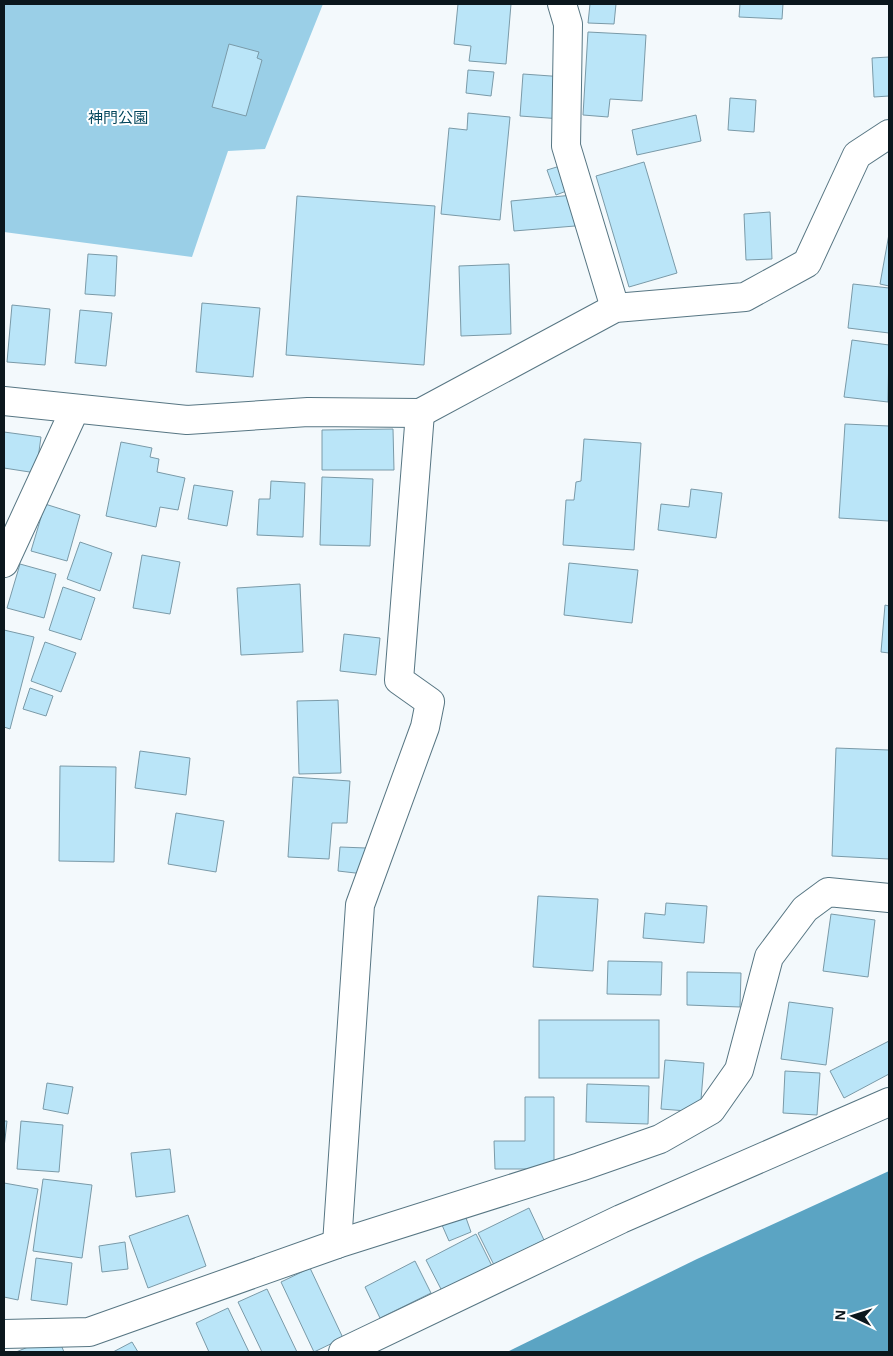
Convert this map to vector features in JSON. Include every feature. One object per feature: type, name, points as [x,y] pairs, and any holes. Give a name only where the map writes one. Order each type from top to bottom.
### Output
[{"type":"street","points":[[562,4],[568,24],[566,146],[615,308]]},
{"type":"street","points":[[4,402],[187,420],[308,412],[420,413],[615,308],[745,297],[808,263],[857,155],[889,134]]},
{"type":"street","points":[[4,563],[74,409]]},
{"type":"street","points":[[337,1244],[360,905],[426,727],[430,702],[398,680],[420,413]]},
{"type":"street","points":[[4,1334],[89,1332],[337,1244],[580,1167],[660,1139],[711,1110],[739,1070],[769,957],[805,909],[828,892],[889,898]]},
{"type":"street","points":[[343,1352],[621,1219],[889,1102]]},
{"type":"green space","name":"神門公園","points":[[4,4],[323,4],[265,149],[228,151],[192,257],[4,232]]},
{"type":"shaded area","points":[[889,1171],[889,1352],[507,1352],[697,1259]]},
{"type":"building","points":[[458,4],[511,4],[506,64],[469,61],[471,46],[454,44]]},
{"type":"building","points":[[590,4],[616,4],[614,24],[588,23]]},
{"type":"building","points":[[740,4],[783,4],[782,19],[739,17]]},
{"type":"building","points":[[588,32],[646,35],[642,101],[610,99],[608,117],[583,115]]},
{"type":"building","points":[[229,44],[259,52],[257,58],[262,60],[246,116],[212,107]]},
{"type":"building","points":[[889,57],[889,96],[874,97],[872,58]]},
{"type":"building","points":[[468,70],[494,72],[491,96],[466,93]]},
{"type":"building","points":[[523,74],[565,77],[562,119],[520,116]]},
{"type":"building","points":[[730,98],[756,100],[754,132],[728,130]]},
{"type":"building","points":[[468,113],[510,117],[500,220],[441,214],[449,128],[467,130]]},
{"type":"building","points":[[696,115],[701,141],[637,155],[632,130]]},
{"type":"building","points":[[644,162],[677,273],[629,287],[596,176]]},
{"type":"building","points":[[560,166],[569,190],[556,195],[547,170]]},
{"type":"building","points":[[573,195],[575,226],[514,231],[511,201]]},
{"type":"building","points":[[297,196],[435,206],[424,365],[286,355]]},
{"type":"building","points":[[770,212],[772,259],[746,260],[744,214]]},
{"type":"building","points":[[889,234],[889,286],[880,284]]},
{"type":"building","points":[[88,254],[117,256],[115,296],[85,294]]},
{"type":"building","points":[[509,264],[511,334],[461,336],[459,266]]},
{"type":"building","points":[[853,284],[889,288],[889,333],[848,328]]},
{"type":"building","points":[[202,303],[260,308],[253,377],[196,372]]},
{"type":"building","points":[[12,305],[50,309],[45,365],[7,362]]},
{"type":"building","points":[[80,310],[112,313],[106,366],[75,363]]},
{"type":"building","points":[[852,340],[889,345],[888,402],[844,397]]},
{"type":"building","points":[[845,424],[889,426],[889,521],[839,518]]},
{"type":"building","points":[[393,429],[394,470],[322,470],[322,430]]},
{"type":"building","points":[[4,432],[41,437],[36,473],[4,468]]},
{"type":"building","points":[[584,439],[641,443],[634,550],[563,545],[566,500],[574,500],[576,482],[581,481]]},
{"type":"building","points":[[121,442],[152,448],[150,457],[159,459],[157,472],[185,478],[178,510],[160,507],[156,527],[106,516]]},
{"type":"building","points":[[322,477],[373,479],[370,546],[320,545]]},
{"type":"building","points":[[271,481],[305,483],[303,537],[257,535],[259,499],[270,499]]},
{"type":"building","points":[[194,485],[233,491],[227,526],[188,519]]},
{"type":"building","points":[[691,489],[722,493],[716,538],[658,530],[661,504],[689,507]]},
{"type":"building","points":[[45,504],[80,515],[67,561],[31,551]]},
{"type":"building","points":[[80,542],[112,553],[100,591],[67,579]]},
{"type":"building","points":[[142,555],[180,562],[170,614],[133,608]]},
{"type":"building","points":[[569,563],[638,570],[632,623],[564,615]]},
{"type":"building","points":[[20,564],[56,574],[44,618],[7,608]]},
{"type":"building","points":[[300,584],[303,652],[241,655],[237,588]]},
{"type":"building","points":[[63,587],[95,598],[81,640],[49,630]]},
{"type":"building","points":[[885,605],[889,606],[889,653],[881,652]]},
{"type":"building","points":[[4,630],[34,637],[10,729],[4,727]]},
{"type":"building","points":[[344,634],[380,638],[376,675],[340,671]]},
{"type":"building","points":[[45,642],[76,653],[61,692],[31,681]]},
{"type":"building","points":[[30,688],[53,696],[46,716],[23,709]]},
{"type":"building","points":[[338,700],[341,773],[299,774],[297,701]]},
{"type":"building","points":[[836,748],[889,750],[889,859],[832,856]]},
{"type":"building","points":[[140,751],[190,758],[186,795],[135,788]]},
{"type":"building","points":[[60,766],[116,767],[114,862],[59,861]]},
{"type":"building","points":[[293,777],[350,781],[347,823],[332,823],[329,859],[288,857]]},
{"type":"building","points":[[176,813],[224,821],[216,872],[168,864]]},
{"type":"building","points":[[340,847],[366,848],[364,874],[338,871]]},
{"type":"building","points":[[538,896],[598,899],[593,971],[533,967]]},
{"type":"building","points":[[666,903],[707,906],[704,943],[643,938],[645,913],[665,915]]},
{"type":"building","points":[[831,914],[875,920],[868,977],[823,971]]},
{"type":"building","points":[[608,961],[662,962],[661,995],[607,994]]},
{"type":"building","points":[[687,972],[741,973],[740,1007],[687,1005]]},
{"type":"building","points":[[789,1002],[833,1008],[826,1065],[781,1059]]},
{"type":"building","points":[[539,1020],[659,1020],[659,1078],[539,1078]]},
{"type":"building","points":[[889,1041],[889,1074],[844,1098],[830,1071]]},
{"type":"building","points":[[665,1060],[704,1063],[700,1112],[661,1109]]},
{"type":"building","points":[[785,1071],[820,1073],[817,1115],[783,1113]]},
{"type":"building","points":[[47,1083],[73,1087],[68,1114],[43,1109]]},
{"type":"building","points":[[587,1084],[649,1086],[648,1124],[586,1122]]},
{"type":"building","points":[[525,1097],[554,1097],[554,1169],[495,1169],[494,1141],[525,1141]]},
{"type":"building","points":[[4,1121],[7,1121],[4,1148]]},
{"type":"building","points":[[21,1121],[63,1125],[59,1172],[17,1169]]},
{"type":"building","points":[[170,1149],[175,1192],[136,1197],[131,1153]]},
{"type":"building","points":[[43,1179],[92,1185],[82,1258],[33,1251]]},
{"type":"building","points":[[4,1183],[38,1189],[18,1300],[4,1297]]},
{"type":"building","points":[[529,1208],[544,1240],[494,1265],[478,1233]]},
{"type":"building","points":[[188,1215],[206,1266],[148,1288],[129,1236]]},
{"type":"building","points":[[465,1215],[471,1232],[449,1241],[442,1225]]},
{"type":"building","points":[[476,1234],[492,1266],[442,1291],[426,1260]]},
{"type":"building","points":[[125,1242],[128,1269],[102,1272],[99,1246]]},
{"type":"building","points":[[36,1258],[72,1263],[67,1305],[31,1300]]},
{"type":"building","points":[[415,1261],[431,1293],[380,1318],[365,1287]]},
{"type":"building","points":[[310,1268],[343,1338],[314,1352],[281,1282]]},
{"type":"building","points":[[267,1289],[297,1352],[262,1352],[238,1302]]},
{"type":"building","points":[[228,1308],[249,1352],[209,1352],[196,1323]]},
{"type":"building","points":[[57,1335],[64,1352],[16,1352]]},
{"type":"building","points":[[132,1342],[138,1352],[113,1352]]}]
